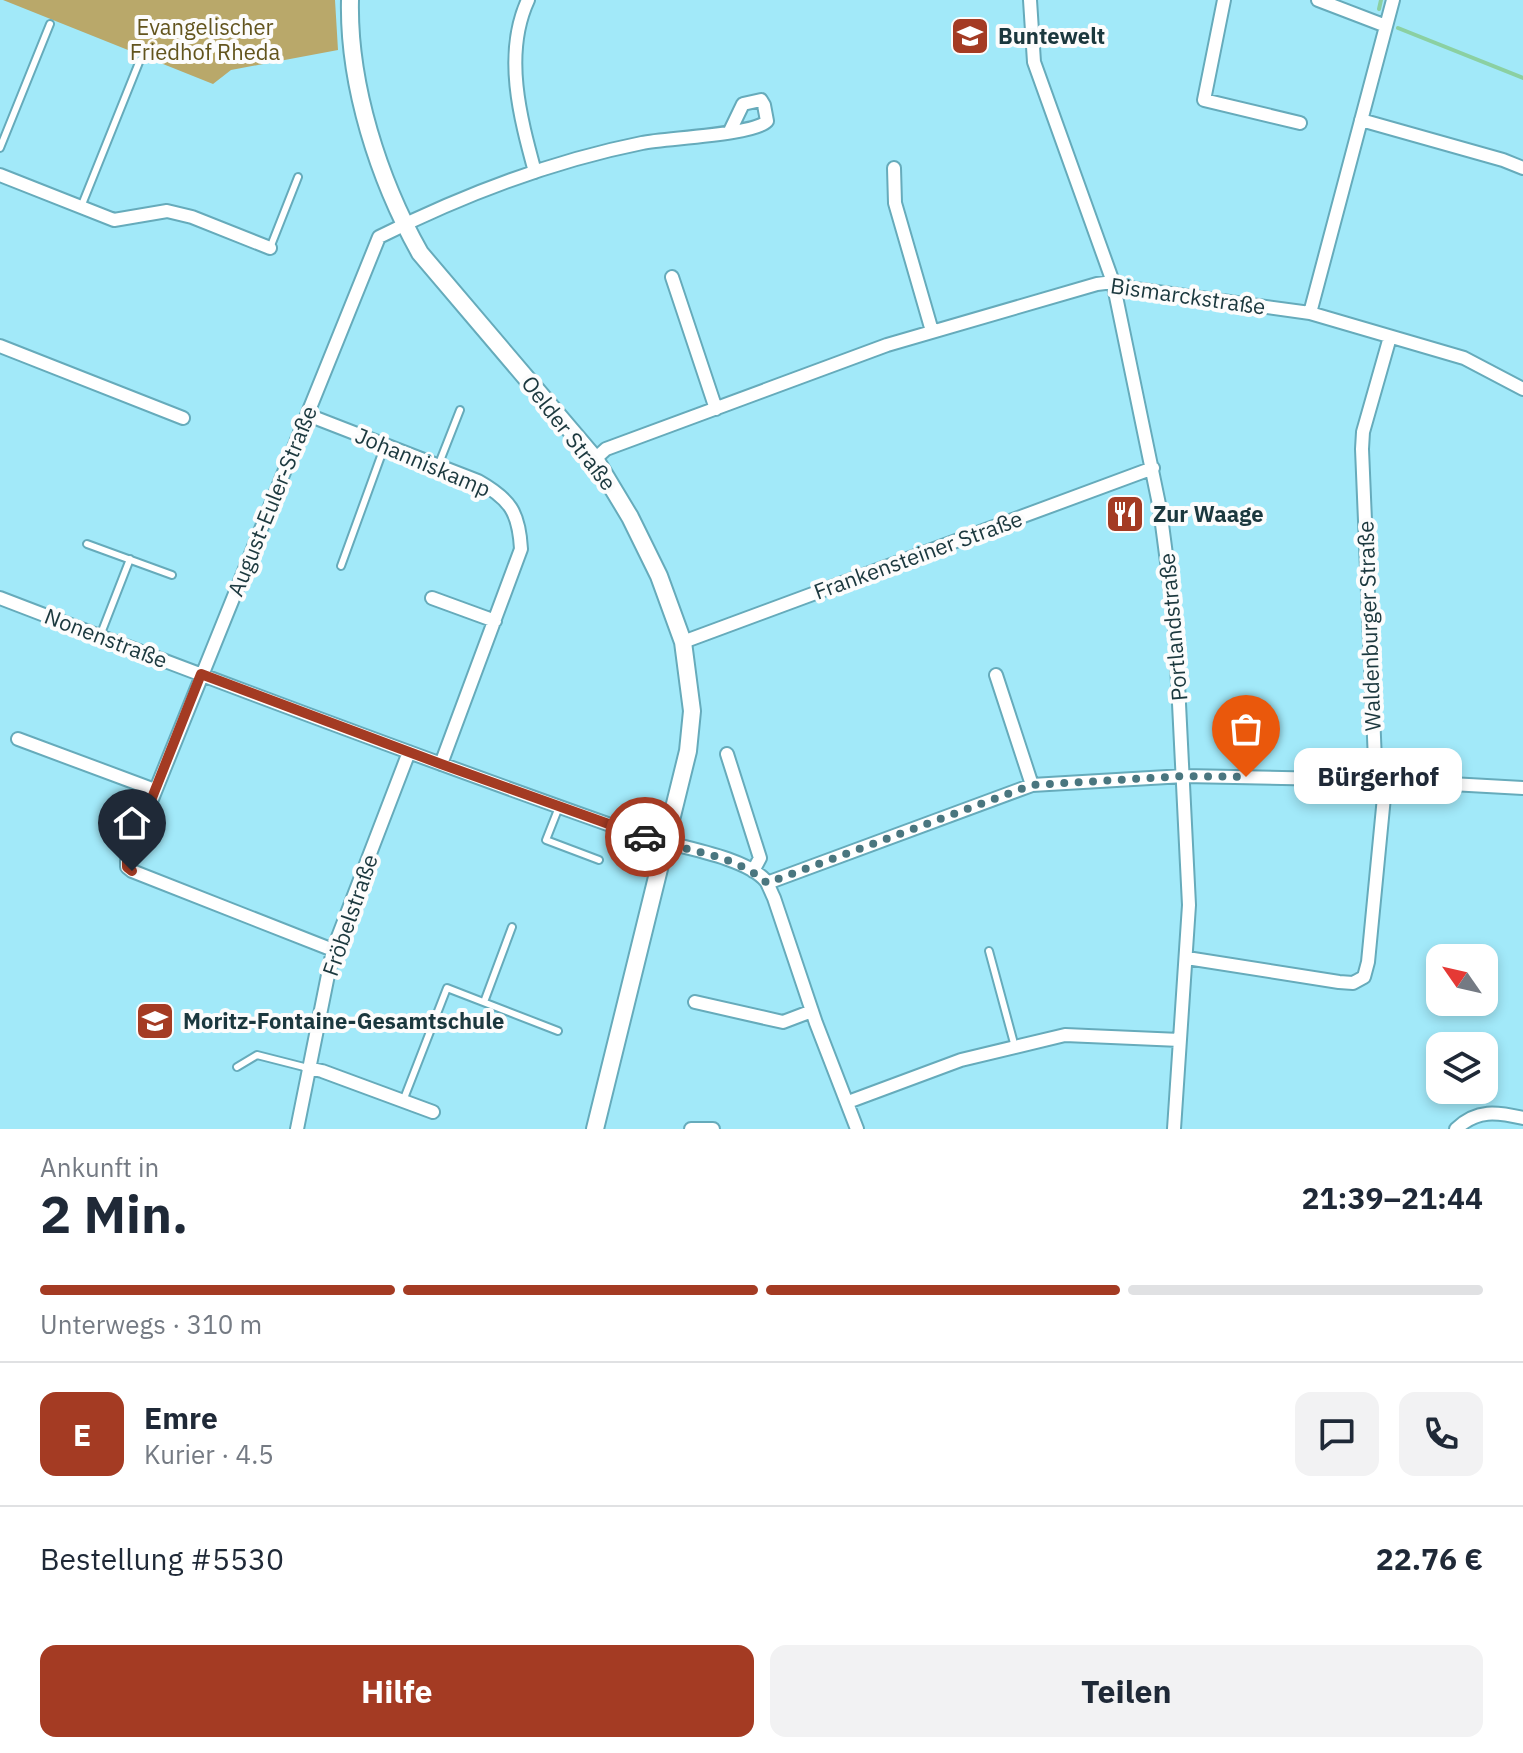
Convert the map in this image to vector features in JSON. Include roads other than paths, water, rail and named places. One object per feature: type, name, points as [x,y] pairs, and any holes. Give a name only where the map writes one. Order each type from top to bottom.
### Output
[{"type":"street","name":"Oelder Straße","points":[[350,0],[353,42],[375,155],[404,224],[420,253],[595,459],[646,546],[683,642],[692,711],[688,751],[595,1129]]},
{"type":"street","points":[[528,0],[519,27],[515,64],[517,92],[535,172]]},
{"type":"street","name":"Portlandstraße","points":[[1030,0],[1034,62],[1038,76],[1113,282],[1153,468],[1175,623],[1189,905],[1174,1129]]},
{"type":"street","points":[[1224,0],[1204,100],[1300,123]]},
{"type":"street","points":[[1318,0],[1386,26]]},
{"type":"street","points":[[1310,313],[1393,0]]},
{"type":"street","points":[[1361,120],[1523,168]]},
{"type":"street","name":"August-Euler-Straße","points":[[333,950],[132,871],[127,867],[127,861],[379,237],[535,172],[643,142],[730,131]]},
{"type":"street","points":[[894,168],[895,203],[932,331]]},
{"type":"street","points":[[0,175],[114,220],[167,211],[192,217],[270,248]]},
{"type":"street","points":[[672,277],[716,409]]},
{"type":"street","name":"Bismarckstraße","points":[[595,459],[606,449],[887,345],[1113,282],[1135,289],[1310,313],[1464,358],[1523,389]]},
{"type":"street","name":"Waldenburger Straße","points":[[1187,958],[1339,982],[1353,983],[1364,977],[1384,797],[1375,761],[1362,449],[1363,432],[1390,337]]},
{"type":"street","points":[[0,346],[183,418]]},
{"type":"street","name":"Johanniskamp","points":[[308,415],[478,481],[494,490],[514,511],[520,527],[521,549],[441,764]]},
{"type":"street","name":"Frankensteiner Straße","points":[[683,642],[1153,468]]},
{"type":"street","name":"Nonenstraße","points":[[0,598],[559,807],[664,844],[718,857],[753,871],[767,883]]},
{"type":"street","points":[[432,598],[495,621]]},
{"type":"street","points":[[996,675],[1032,785]]},
{"type":"street","points":[[18,739],[155,790]]},
{"type":"street","name":"Fröbelstraße","points":[[297,1129],[333,950],[409,752]]},
{"type":"street","points":[[727,754],[760,858],[753,871]]},
{"type":"street","points":[[857,1129],[767,883],[1032,785],[1184,776],[1379,780],[1523,788]]},
{"type":"street","points":[[695,1002],[783,1022],[812,1011]]},
{"type":"street","points":[[848,1102],[961,1060],[1065,1035],[1180,1040]]},
{"type":"street","points":[[308,1068],[433,1112]]},
{"type":"street","points":[[1456,1129],[1484,1113],[1497,1112],[1523,1118]]},
{"type":"street","points":[[692,1128],[713,1129]]},
{"type":"lane","points":[[0,148],[50,24]]},
{"type":"lane","points":[[81,207],[140,60]]},
{"type":"lane","points":[[270,248],[298,177]]},
{"type":"lane","points":[[438,466],[460,410]]},
{"type":"lane","points":[[341,566],[385,445]]},
{"type":"lane","points":[[87,544],[172,575]]},
{"type":"lane","points":[[100,636],[130,559]]},
{"type":"lane","points":[[559,807],[546,840],[599,860]]},
{"type":"lane","points":[[484,1002],[512,927]]},
{"type":"lane","points":[[989,951],[1015,1047]]},
{"type":"lane","points":[[403,1101],[447,988],[558,1031]]},
{"type":"lane","points":[[237,1067],[257,1055],[308,1068]]},
{"type":"waterway","points":[[1379,9],[1381,0]]},
{"type":"waterway","points":[[1398,28],[1523,78]]},
{"type":"place","name":"Buntewelt","points":[[970,36]]},
{"type":"place","name":"Zur Waage","points":[[1125,514]]},
{"type":"place","name":"Bürgerhof","points":[[1246,777]]},
{"type":"place","name":"Moritz-Fontaine-Gesamtschule","points":[[155,1021]]},
{"type":"park label","name":"Evangelischer Friedhof Rheda","points":[[205,40]]}]
